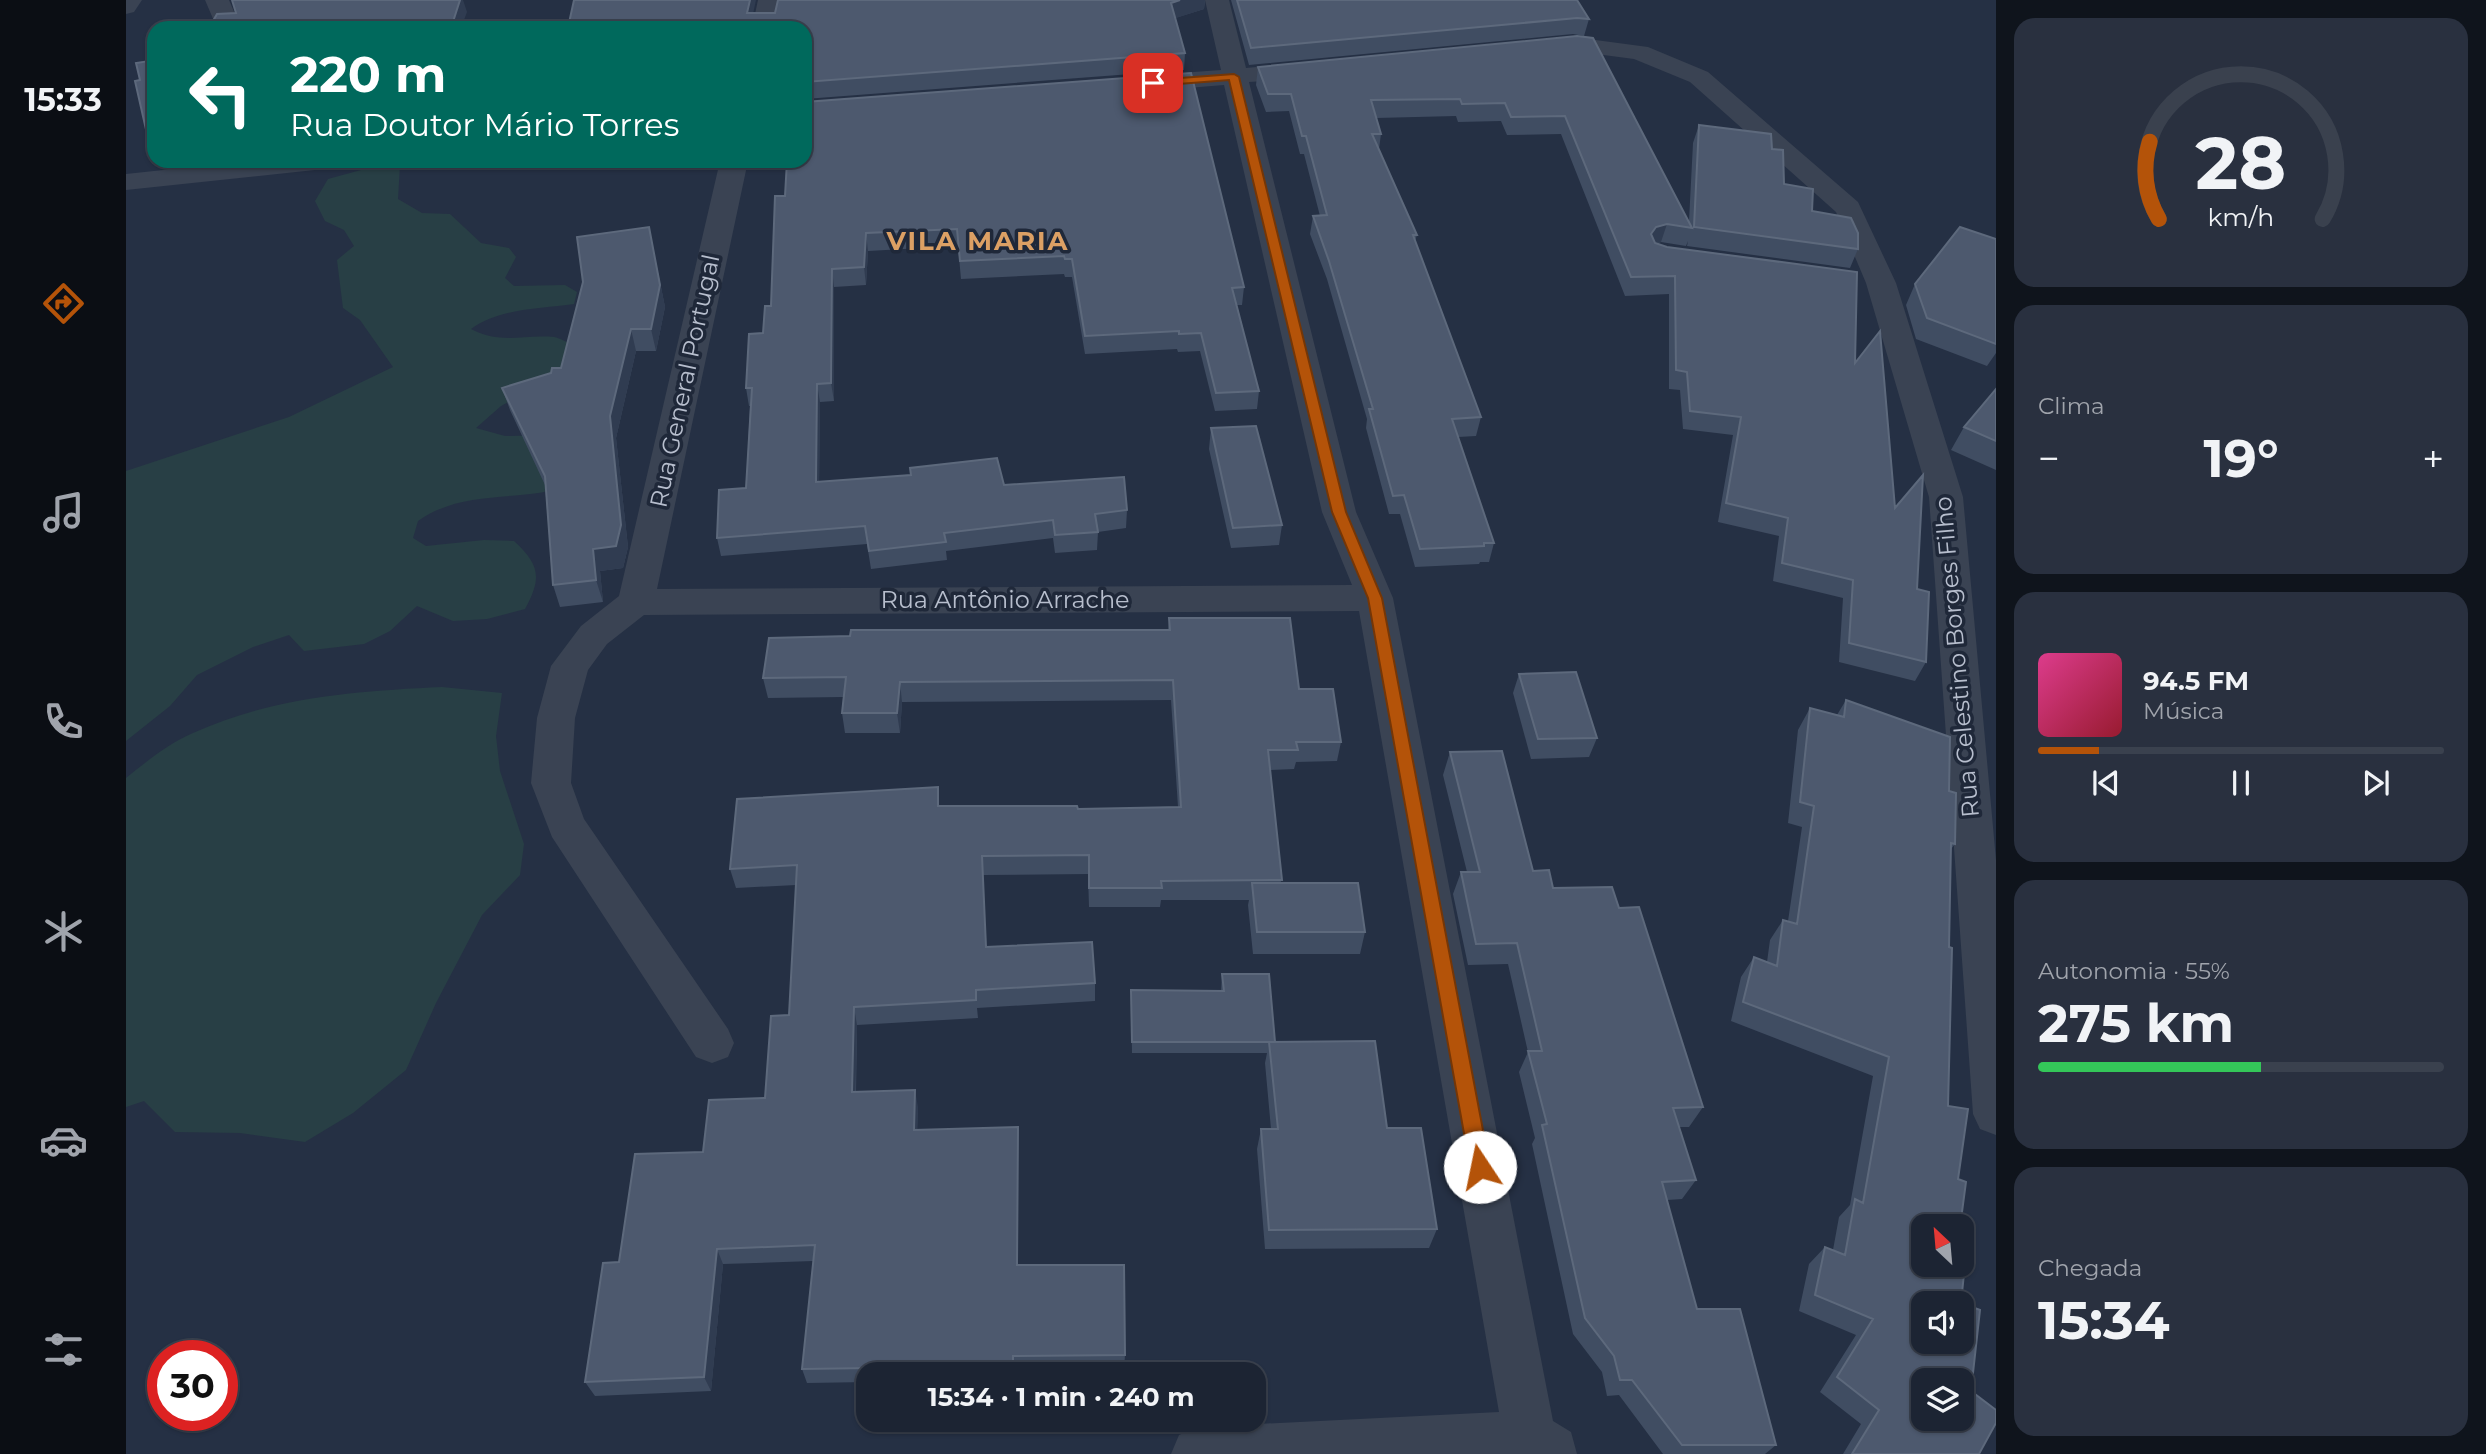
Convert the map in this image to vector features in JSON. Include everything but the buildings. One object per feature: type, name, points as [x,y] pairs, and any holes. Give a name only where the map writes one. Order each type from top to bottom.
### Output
[{"type":"street","points":[[126,7],[130,0]]},
{"type":"street","points":[[217,0],[226,21]]},
{"type":"street","points":[[766,21],[770,0]]},
{"type":"street","points":[[1198,1454],[1540,1449],[1375,598],[1339,512],[1217,0]]},
{"type":"street","name":"Rua Celestino Borges Filho","points":[[1518,49],[1573,44],[1639,52],[1699,77],[1848,208],[1867,281],[1945,497],[1996,1114]]},
{"type":"street","points":[[1109,86],[1329,68]]},
{"type":"street","points":[[126,182],[245,168]]},
{"type":"street","name":"Rua General Portugal","points":[[636,602],[732,168]]},
{"type":"street","name":"Rua Antônio Arrache","points":[[636,602],[1375,598]]},
{"type":"street","points":[[636,602],[594,635],[570,666],[556,718],[551,783],[566,825],[712,1043]]},
{"type":"green space","points":[[400,168],[398,199],[422,213],[450,214],[481,243],[509,248],[516,257],[505,278],[514,286],[565,285],[577,292],[574,304],[507,313],[471,329],[503,338],[554,337],[574,346],[573,365],[501,406],[476,428],[505,436],[555,435],[569,483],[542,492],[446,506],[418,521],[413,538],[426,546],[484,540],[514,541],[529,557],[536,572],[534,589],[525,609],[487,619],[453,621],[417,606],[390,631],[364,644],[304,651],[289,635],[253,647],[197,675],[170,706],[126,741],[126,471],[289,417],[393,367],[360,320],[343,308],[337,260],[354,246],[344,230],[325,221],[315,201],[328,179],[361,170]]},
{"type":"green space","points":[[442,687],[502,693],[496,736],[500,771],[524,844],[520,875],[482,915],[436,1003],[406,1070],[353,1113],[305,1142],[240,1133],[175,1132],[144,1101],[126,1107],[126,778],[184,737],[253,711],[315,698]]},
{"type":"district","name":"VILA MARIA","points":[[978,241]]},
{"type":"route","points":[[1153,83],[1234,77],[1339,512],[1375,598],[1480,1167]]}]
